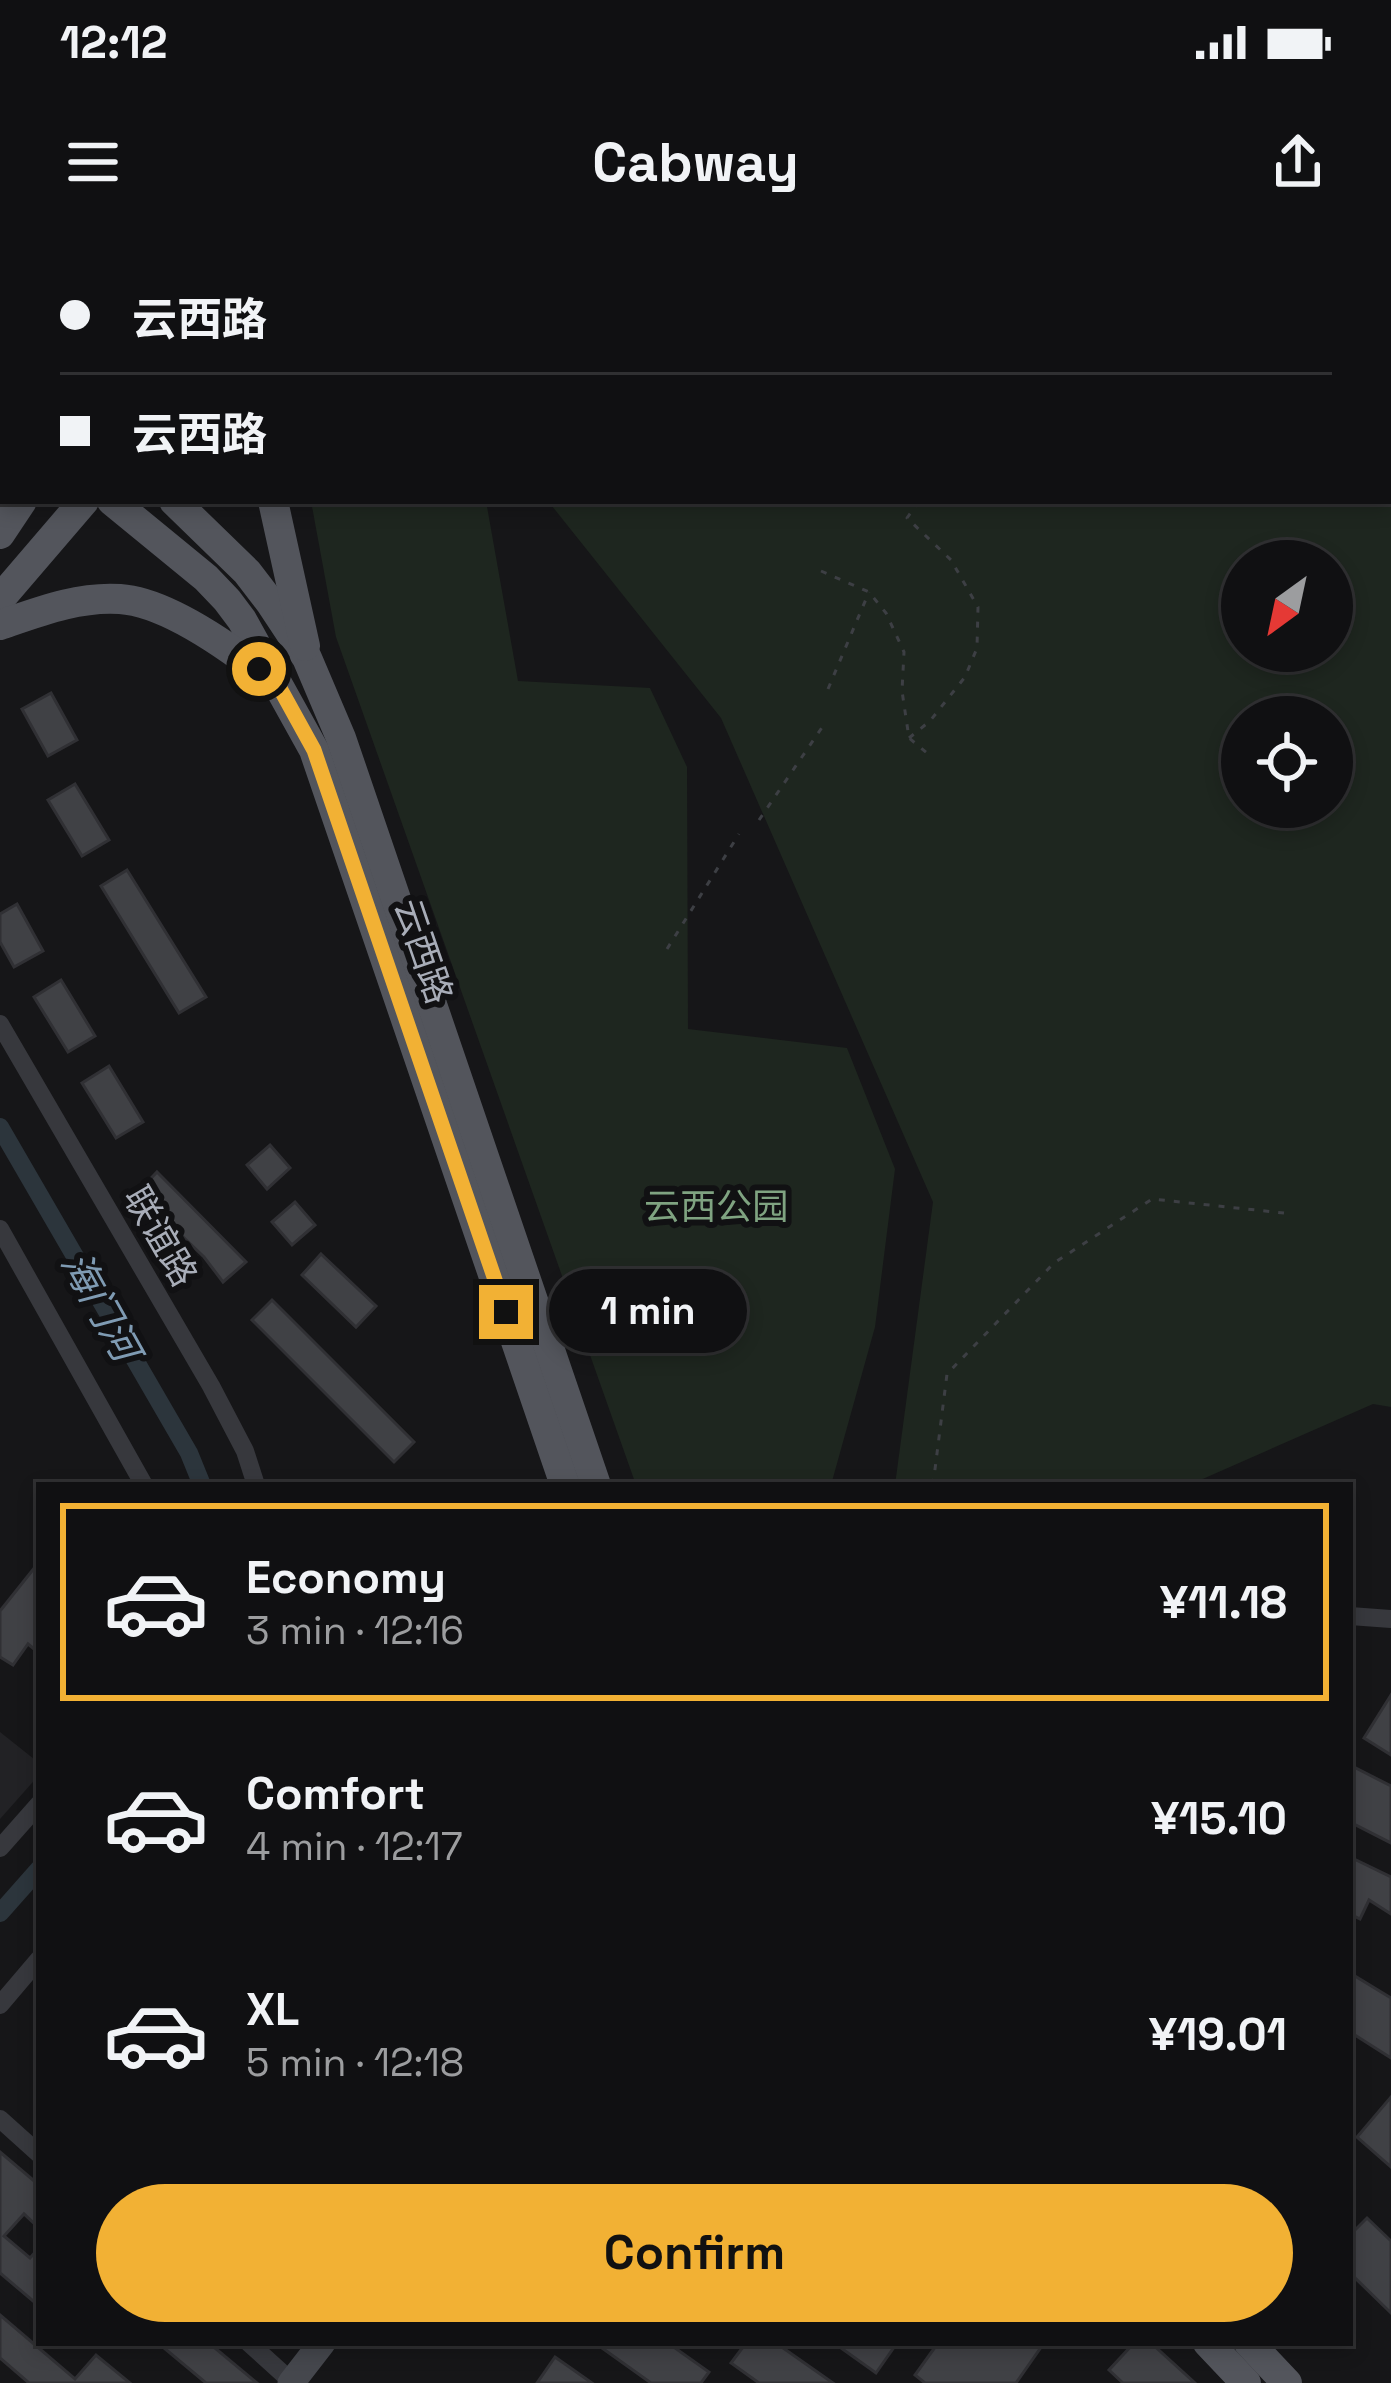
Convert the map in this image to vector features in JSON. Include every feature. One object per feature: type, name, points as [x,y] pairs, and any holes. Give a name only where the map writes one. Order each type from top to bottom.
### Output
[{"type":"main road","points":[[0,534],[20,504]]},
{"type":"main road","points":[[0,599],[81,504]]},
{"type":"main road","name":"云西路","points":[[115,504],[227,600],[314,750],[564,1482]]},
{"type":"main road","name":"云西路","points":[[177,504],[247,572],[307,658],[341,738],[595,1482]]},
{"type":"main road","name":"云西路","points":[[274,504],[303,620],[307,658]]},
{"type":"main road","points":[[0,625],[61,605],[115,598],[135,601],[155,607],[236,653],[277,683]]},
{"type":"main road","points":[[291,2382],[320,2346]]},
{"type":"main road","points":[[1211,2346],[1246,2383]]},
{"type":"main road","points":[[1252,2346],[1287,2383]]},
{"type":"street","name":"联谊路","points":[[0,1024],[211,1386],[245,1451],[255,1482]]},
{"type":"street","points":[[0,1229],[142,1482]]},
{"type":"street","points":[[1353,1616],[1391,1619]]},
{"type":"street","points":[[0,1848],[36,1807]]},
{"type":"street","points":[[0,2005],[36,1963]]},
{"type":"street","points":[[0,2120],[36,2151]]},
{"type":"street","points":[[252,2346],[291,2382]]},
{"type":"path","points":[[909,738],[949,700],[977,648],[978,607],[951,560],[908,518],[917,504]]},
{"type":"path","points":[[821,571],[869,592],[886,613],[904,652],[902,692],[909,738],[928,753]]},
{"type":"path","points":[[828,688],[869,592]]},
{"type":"path","points":[[759,820],[823,726]]},
{"type":"path","points":[[667,949],[739,834]]},
{"type":"path","points":[[933,1482],[947,1374],[1054,1263],[1152,1199],[1284,1213]]},
{"type":"shaded area","points":[[0,1732],[36,1761],[36,1778],[0,1819]]},
{"type":"green space","name":"云西公园","points":[[312,504],[487,504],[518,681],[650,688],[687,767],[688,1029],[847,1048],[895,1169],[875,1327],[832,1482],[635,1482],[336,637]]},
{"type":"green space","points":[[550,504],[1391,504],[1391,1407],[1373,1404],[1196,1482],[895,1482],[933,1202],[721,718]]},
{"type":"building","points":[[51,693],[77,740],[48,756],[22,709]]},
{"type":"building","points":[[75,784],[109,840],[82,856],[48,800]]},
{"type":"building","points":[[127,870],[206,997],[179,1013],[101,886]]},
{"type":"building","points":[[17,904],[43,951],[14,967],[0,942],[0,914]]},
{"type":"building","points":[[61,980],[95,1036],[68,1052],[34,997]]},
{"type":"building","points":[[109,1066],[143,1122],[116,1138],[82,1083]]},
{"type":"building","points":[[270,1145],[290,1168],[267,1189],[247,1165]]},
{"type":"building","points":[[157,1172],[246,1262],[223,1282],[204,1257],[137,1193]]},
{"type":"building","points":[[295,1202],[315,1225],[292,1245],[272,1222]]},
{"type":"building","points":[[321,1254],[376,1306],[356,1327],[302,1275]]},
{"type":"building","points":[[272,1300],[414,1442],[394,1462],[252,1320]]},
{"type":"building","points":[[36,1566],[36,1651],[28,1644],[13,1665],[0,1657],[0,1611]]},
{"type":"building","points":[[1391,1695],[1391,1755],[1364,1738]]},
{"type":"building","points":[[1353,1767],[1391,1786],[1391,1843],[1353,1824]]},
{"type":"building","points":[[1353,1858],[1391,1877],[1391,1914],[1369,1900],[1360,1919],[1353,1916]]},
{"type":"building","points":[[1353,1975],[1391,1998],[1391,2058],[1353,2034]]},
{"type":"building","points":[[1391,2097],[1391,2167],[1357,2137]]},
{"type":"building","points":[[0,2152],[36,2182],[36,2225],[24,2214],[4,2236],[30,2258],[36,2251],[36,2303],[0,2273]]},
{"type":"building","points":[[1367,2218],[1391,2241],[1391,2313],[1353,2276],[1353,2232]]},
{"type":"building","points":[[0,2315],[75,2379],[96,2355],[130,2383],[29,2383],[0,2358]]},
{"type":"building","points":[[162,2346],[213,2346],[257,2383],[206,2383]]},
{"type":"building","points":[[599,2346],[672,2346],[709,2372],[701,2383],[651,2383]]},
{"type":"building","points":[[744,2346],[780,2346],[833,2383],[759,2383],[731,2363]]},
{"type":"building","points":[[838,2346],[895,2346],[876,2373]]},
{"type":"building","points":[[936,2346],[1042,2346],[1016,2383],[925,2383],[915,2375]]},
{"type":"building","points":[[1131,2346],[1154,2346],[1195,2383],[1123,2383],[1109,2370]]},
{"type":"building","points":[[555,2357],[592,2383],[537,2383]]},
{"type":"waterway","name":"海门河","points":[[0,1127],[189,1453],[201,1482]]},
{"type":"waterway","name":"海门河","points":[[0,1913],[36,1872]]},
{"type":"route","points":[[259,669],[277,683],[314,750],[506,1312]]}]
